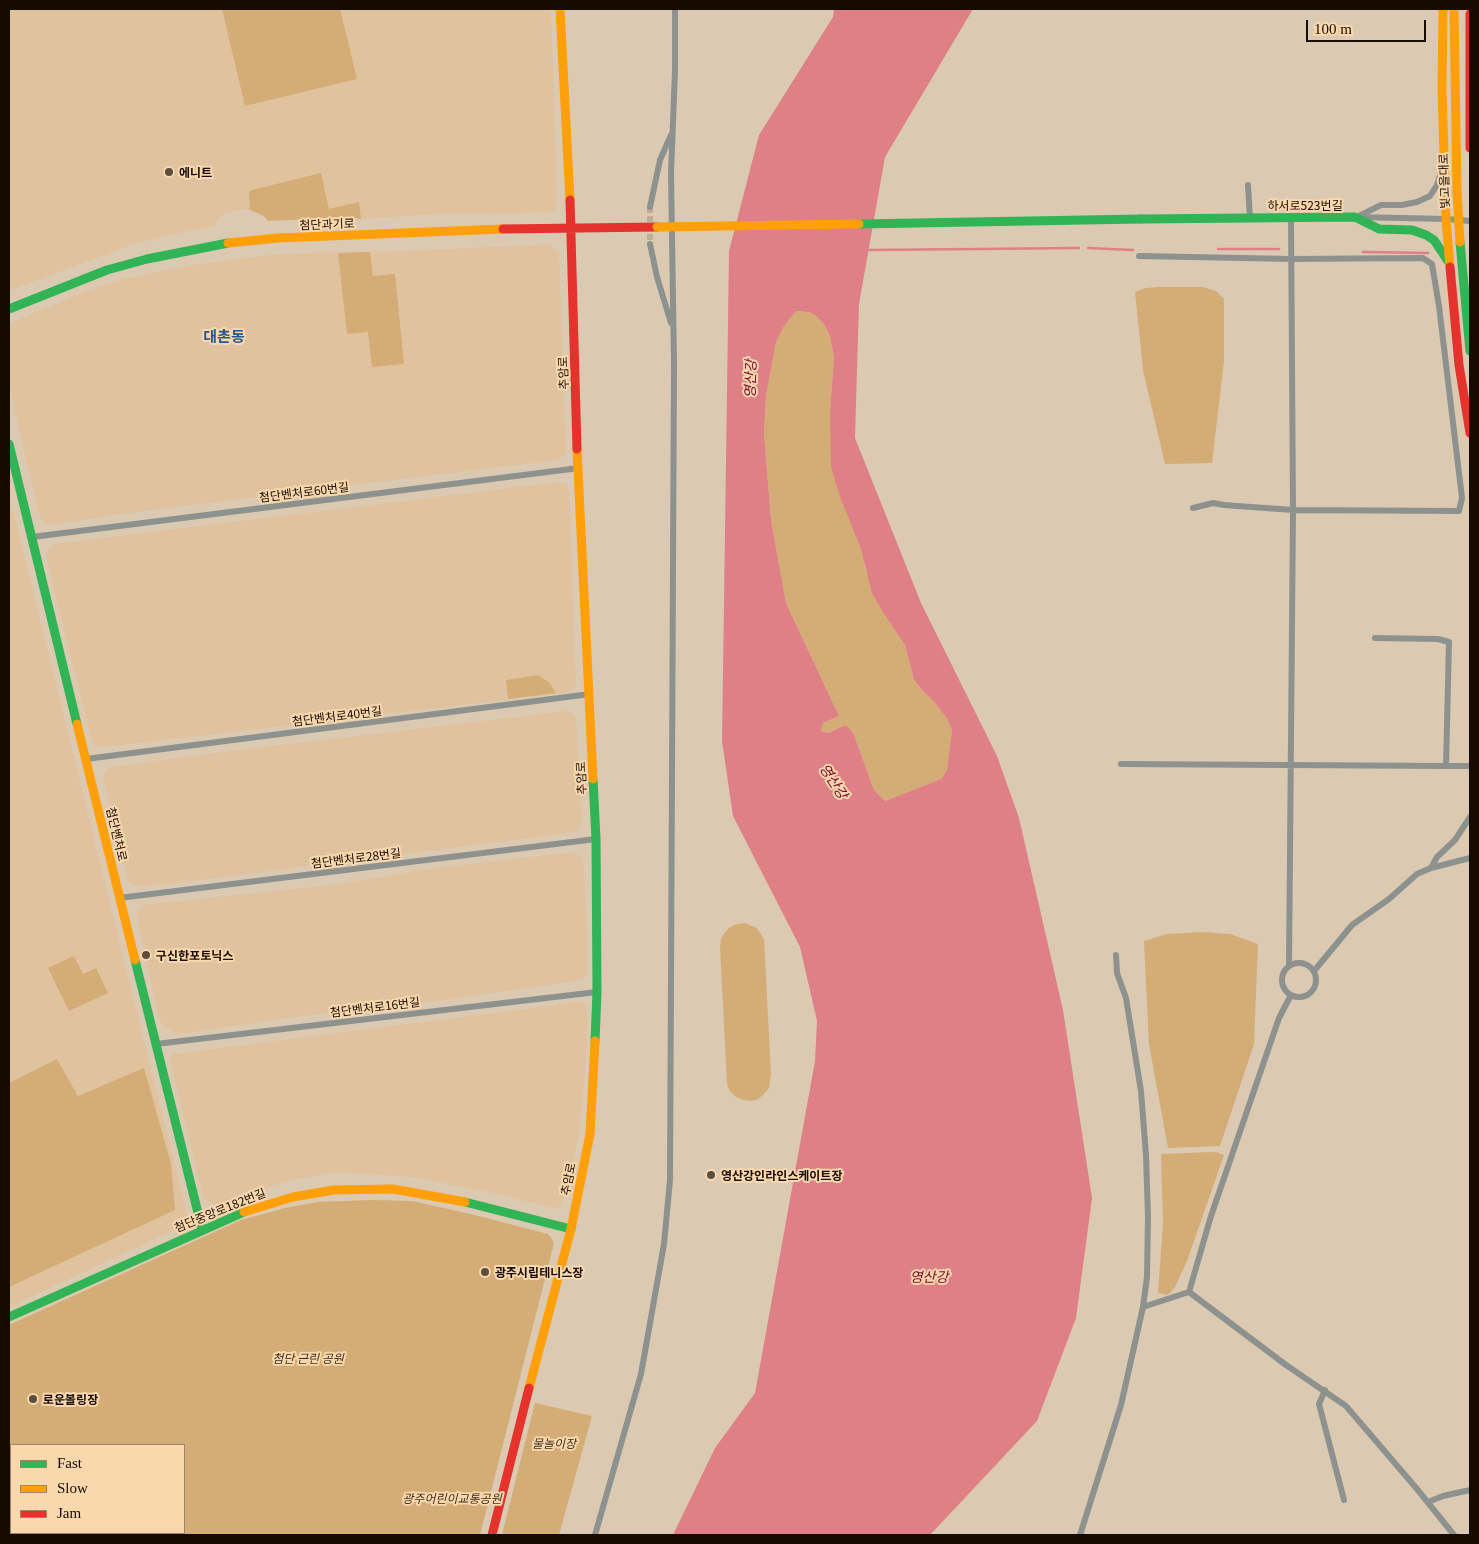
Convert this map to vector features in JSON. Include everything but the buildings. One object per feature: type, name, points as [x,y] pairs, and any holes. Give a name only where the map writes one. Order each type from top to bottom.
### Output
[{"type":"street","name":"추암로","points":[[492,1535],[556,1281],[571,1229],[590,1134],[597,992],[596,839],[580,468],[577,443],[571,228],[560,9]]},
{"type":"street","points":[[595,1535],[641,1374],[664,1244],[670,1180],[674,708],[672,132],[675,9]]},
{"type":"street","points":[[1443,9],[1446,218],[1459,365],[1470,433]]},
{"type":"street","name":"빛고을대로","points":[[1454,9],[1457,192],[1470,352]]},
{"type":"street","points":[[1470,14],[1470,148]]},
{"type":"street","points":[[650,207],[660,160],[672,132]]},
{"type":"street","name":"빛고을대로","points":[[1355,217],[1381,205],[1410,204],[1430,196],[1437,185],[1444,164]]},
{"type":"street","points":[[1248,185],[1250,218]]},
{"type":"street","points":[[1355,217],[1379,229],[1412,230],[1426,236],[1434,240],[1449,263]]},
{"type":"street","name":"하서로523번길","points":[[657,227],[1355,217],[1446,218],[1470,221]]},
{"type":"street","points":[[1289,966],[1293,510],[1291,218]]},
{"type":"street","name":"첨단과기로","points":[[9,309],[108,270],[147,259],[229,243],[278,238],[467,230],[657,227]]},
{"type":"street","points":[[650,244],[656,277],[670,319],[674,344]]},
{"type":"street","points":[[1140,256],[1292,259],[1423,258],[1432,264],[1439,306],[1462,498],[1459,511],[1293,510],[1213,503],[1193,508]]},
{"type":"street","name":"첨단벤처로","points":[[9,444],[202,1230]]},
{"type":"street","name":"첨단벤처로60번길","points":[[32,537],[580,468]]},
{"type":"street","points":[[1375,638],[1438,639],[1450,642],[1446,766]]},
{"type":"street","name":"첨단벤처로40번길","points":[[86,759],[590,694]]},
{"type":"street","points":[[1121,764],[1470,766]]},
{"type":"street","points":[[1431,868],[1437,857],[1455,840],[1470,818]]},
{"type":"street","name":"첨단벤처로28번길","points":[[119,898],[596,839]]},
{"type":"street","points":[[1314,971],[1352,925],[1389,899],[1417,874],[1431,868],[1470,858]]},
{"type":"street","points":[[1080,1535],[1121,1405],[1143,1307],[1147,1277],[1148,1216],[1141,1100],[1128,1007],[1117,973],[1116,955]]},
{"type":"street","points":[[1305,964],[1314,971],[1316,982],[1311,992],[1301,997],[1291,995],[1286,991],[1282,981],[1285,970],[1289,966],[1305,964]]},
{"type":"street","name":"첨단벤처로16번길","points":[[156,1044],[597,992]]},
{"type":"street","points":[[1189,1292],[1211,1216],[1279,1018],[1291,995]]},
{"type":"street","name":"첨단중앙로182번길","points":[[9,1317],[250,1209],[293,1197],[334,1190],[393,1189],[433,1195],[488,1206],[571,1229]]},
{"type":"street","points":[[1143,1307],[1189,1292]]},
{"type":"street","points":[[1189,1292],[1286,1365],[1346,1406],[1454,1535]]},
{"type":"street","points":[[1325,1390],[1319,1404],[1344,1500]]},
{"type":"street","points":[[1428,1502],[1443,1496],[1470,1490]]},
{"type":"shaded area","points":[[9,9],[551,9],[557,202],[555,209],[549,212],[452,213],[361,219],[350,217],[268,221],[264,216],[244,209],[224,214],[218,218],[215,226],[163,236],[131,245],[9,291]]},
{"type":"shaded area","points":[[549,244],[559,253],[566,453],[558,460],[166,508],[48,525],[41,521],[9,387],[9,324],[83,292],[127,278],[186,266],[259,256],[298,253],[410,251]]},
{"type":"shaded area","points":[[558,482],[566,483],[569,488],[576,685],[572,690],[565,693],[105,747],[97,746],[92,742],[47,560],[47,551],[53,544]]},
{"type":"shaded area","points":[[9,494],[189,1223],[9,1307]]},
{"type":"shaded area","points":[[566,711],[573,713],[576,719],[582,824],[576,832],[168,884],[136,886],[128,882],[103,778],[109,767]]},
{"type":"shaded area","points":[[574,852],[583,858],[587,929],[587,975],[584,978],[575,981],[445,1000],[303,1016],[178,1034],[164,1027],[159,1018],[136,912],[141,905],[331,885],[441,867]]},
{"type":"shaded area","points":[[579,1002],[584,1003],[588,1016],[580,1127],[572,1169],[564,1197],[556,1209],[494,1193],[412,1177],[355,1173],[330,1173],[290,1181],[260,1189],[216,1206],[203,1197],[170,1061],[173,1054]]},
{"type":"green space","points":[[222,9],[340,9],[357,79],[245,106]]},
{"type":"green space","points":[[321,173],[329,209],[359,202],[361,219],[350,217],[268,221],[264,216],[250,210],[249,192],[252,190]]},
{"type":"green space","points":[[370,252],[373,276],[395,274],[404,364],[372,367],[368,332],[347,334],[338,253]]},
{"type":"green space","points":[[1203,287],[1216,291],[1224,299],[1224,361],[1212,463],[1165,464],[1143,370],[1135,292],[1146,288]]},
{"type":"green space","points":[[796,311],[815,315],[824,324],[830,336],[834,357],[830,411],[866,572],[905,645],[914,680],[935,703],[947,719],[952,730],[947,770],[941,779],[885,801],[874,790],[854,735],[844,725],[828,733],[821,731],[823,723],[839,716],[786,603],[771,520],[764,434],[766,396],[776,342],[784,326]]},
{"type":"green space","points":[[538,675],[550,683],[556,693],[508,699],[506,680]]},
{"type":"green space","points":[[745,923],[757,928],[764,939],[771,1075],[769,1088],[758,1099],[751,1101],[736,1097],[730,1091],[727,1084],[720,947],[721,939],[730,927]]},
{"type":"green space","points":[[1202,932],[1230,934],[1258,944],[1254,1044],[1220,1146],[1168,1148],[1149,1044],[1144,941],[1167,934]]},
{"type":"green space","points":[[74,956],[83,974],[96,968],[108,993],[69,1011],[48,968]]},
{"type":"green space","points":[[57,1059],[78,1096],[144,1068],[171,1164],[175,1210],[9,1287],[9,1083]]},
{"type":"green space","points":[[1216,1152],[1224,1155],[1187,1261],[1175,1287],[1168,1295],[1158,1293],[1163,1224],[1161,1154]]},
{"type":"green space","name":"첨단 근린 공원","points":[[412,1201],[548,1234],[554,1243],[480,1535],[9,1535],[9,1325],[241,1220],[285,1208],[317,1202]]},
{"type":"green space","name":"물놀이장","points":[[535,1403],[592,1416],[559,1535],[502,1535]]},
{"type":"water","name":"영산강","points":[[834,9],[973,9],[885,157],[859,304],[855,438],[921,603],[997,756],[1019,818],[1063,1010],[1092,1198],[1076,1318],[1037,1421],[930,1535],[673,1535],[715,1448],[755,1393],[815,1061],[817,1021],[800,947],[733,816],[722,741],[729,251],[759,135],[833,17]],"holes":[[[796,311],[815,315],[824,324],[830,336],[834,357],[830,411],[831,467],[840,497],[860,546],[872,593],[905,645],[914,680],[935,703],[947,719],[952,730],[947,770],[941,779],[885,801],[874,790],[854,735],[849,728],[845,725],[828,733],[821,731],[823,723],[839,716],[786,603],[771,520],[764,434],[766,396],[776,342],[784,326]]]},
{"type":"waterway","points":[[869,250],[1079,248]]},
{"type":"waterway","points":[[1088,248],[1133,250]]},
{"type":"waterway","points":[[1218,249],[1279,249]]},
{"type":"waterway","points":[[1363,252],[1428,253]]},
{"type":"tunnel","points":[[650,207],[650,244]]},
{"type":"traffic: fast","points":[[1141,219],[1355,217],[1379,229],[1412,230],[1426,235],[1434,240],[1448,261]]},
{"type":"traffic: fast","points":[[859,224],[1141,219]]},
{"type":"traffic: fast","points":[[1460,242],[1470,351]]},
{"type":"traffic: fast","points":[[9,309],[107,270],[147,259],[228,243]]},
{"type":"traffic: fast","points":[[9,444],[77,724]]},
{"type":"traffic: fast","points":[[593,779],[596,839],[597,992],[595,1041]]},
{"type":"traffic: fast","points":[[135,960],[202,1229]]},
{"type":"traffic: fast","points":[[465,1202],[571,1229]]},
{"type":"traffic: fast","points":[[9,1317],[244,1212]]},
{"type":"traffic: slow","points":[[560,9],[570,200]]},
{"type":"traffic: slow","points":[[1443,9],[1442,90],[1446,219],[1450,267]]},
{"type":"traffic: slow","points":[[1454,9],[1457,192]]},
{"type":"traffic: slow","points":[[1457,192],[1460,242]]},
{"type":"traffic: slow","points":[[657,227],[859,224]]},
{"type":"traffic: slow","points":[[228,243],[278,238],[503,229]]},
{"type":"traffic: slow","points":[[577,449],[593,779]]},
{"type":"traffic: slow","points":[[77,724],[135,960]]},
{"type":"traffic: slow","points":[[529,1388],[571,1229],[590,1134],[595,1041]]},
{"type":"traffic: slow","points":[[244,1212],[293,1197],[334,1190],[393,1189],[465,1202]]},
{"type":"traffic: jam","points":[[1470,14],[1470,148]]},
{"type":"traffic: jam","points":[[570,200],[577,449]]},
{"type":"traffic: jam","points":[[503,229],[657,227]]},
{"type":"traffic: jam","points":[[1450,267],[1459,365],[1470,433]]},
{"type":"traffic: jam","points":[[492,1535],[529,1388]]},
{"type":"place","name":"에니트","points":[[169,172]]},
{"type":"place","name":"구신한포토닉스","points":[[146,955]]},
{"type":"place","name":"영산강인라인스케이트장","points":[[711,1175]]},
{"type":"place","name":"광주시립테니스장","points":[[485,1272]]},
{"type":"place","name":"로운볼링장","points":[[33,1399]]},
{"type":"district","name":"대촌동","points":[[224,336]]},
{"type":"park label","name":"광주어린이교통공원","points":[[452,1498]]}]
